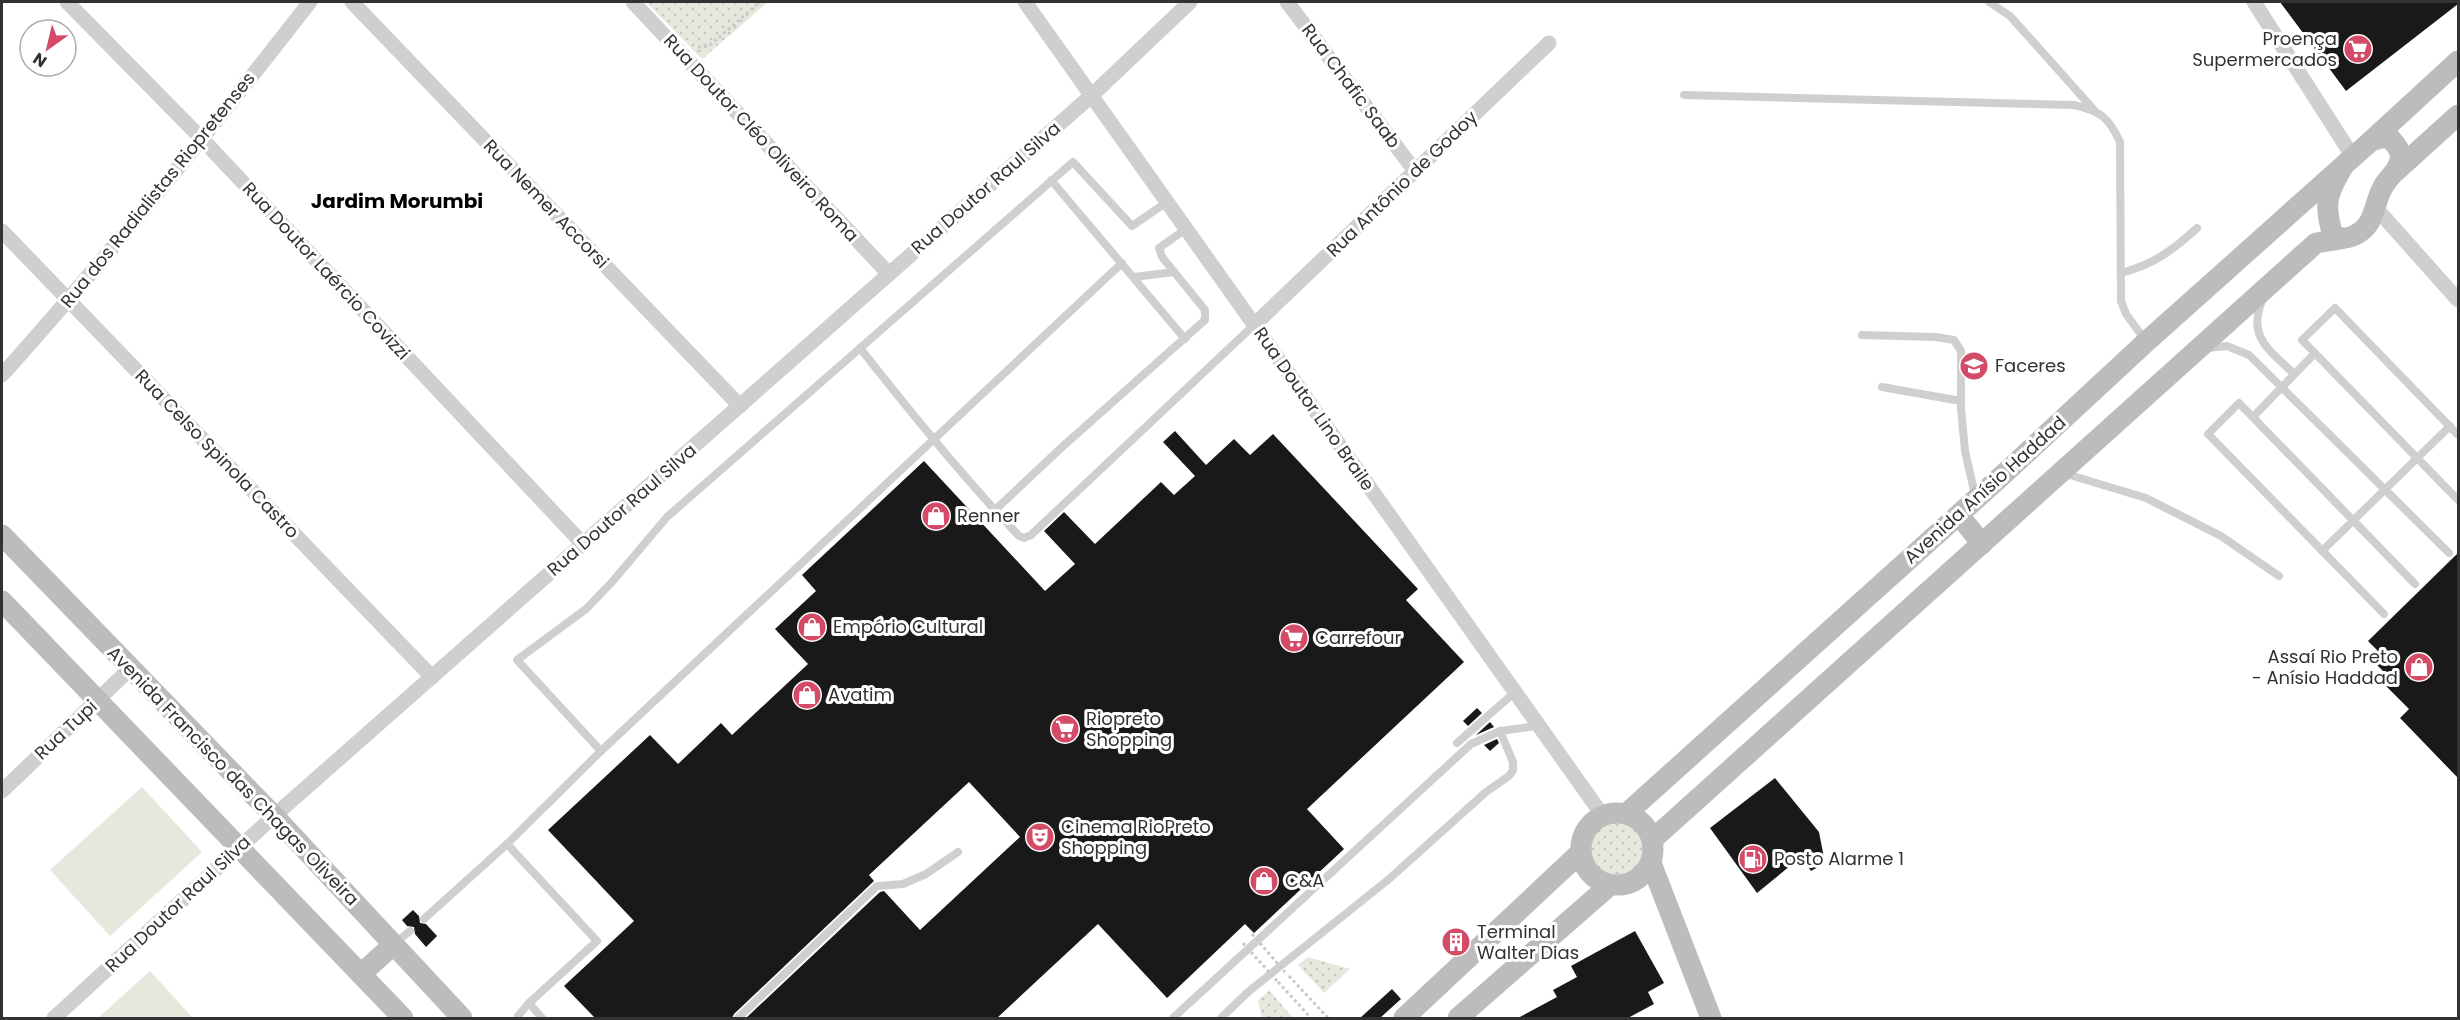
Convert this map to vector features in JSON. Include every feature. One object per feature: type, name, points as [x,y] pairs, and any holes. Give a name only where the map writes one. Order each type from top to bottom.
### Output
[{"type":"main road","name":"Avenida Anísio Haddad","points":[[1626,814],[1977,499],[2145,342],[2458,61]]},
{"type":"main road","name":"Avenida Anísio Haddad","points":[[1652,840],[2316,243],[2341,239],[2363,231],[2372,220],[2379,194],[2386,180],[2458,115]]},
{"type":"main road","name":"Avenida Anísio Haddad","points":[[2371,141],[2390,138],[2398,147],[2401,158],[2394,173]]},
{"type":"main road","name":"Avenida Anísio Haddad","points":[[2341,239],[2333,235],[2326,213],[2331,186],[2348,161]]},
{"type":"main road","points":[[1959,515],[1982,544]]},
{"type":"main road","name":"Avenida Francisco das Chagas Oliveira","points":[[2,535],[274,816],[462,1018]]},
{"type":"main road","points":[[2,601],[403,1018]]},
{"type":"main road","points":[[1650,875],[1631,882],[1610,885],[1599,881],[1583,863],[1582,840],[1586,830],[1593,822],[1614,813],[1626,814],[1646,828],[1652,840],[1653,851],[1650,875],[1711,1018]]},
{"type":"main road","points":[[1404,1018],[1581,852]]},
{"type":"main road","points":[[1458,1018],[1610,885]]},
{"type":"main road","points":[[361,974],[393,945]]},
{"type":"street","name":"Rua Doutor Laércio Covizzi","points":[[67,2],[203,140],[583,544]]},
{"type":"street","name":"Rua dos Radialistas Riopretenses","points":[[2,375],[69,301],[203,140],[310,2]]},
{"type":"street","name":"Rua Nemer Accorsi","points":[[352,2],[740,406]]},
{"type":"street","name":"Rua Doutor Cléo Oliveiro Roma","points":[[633,2],[889,274]]},
{"type":"street","name":"Rua Doutor Lino Braile","points":[[1025,2],[1603,816]]},
{"type":"street","name":"Rua Doutor Raul Silva","points":[[54,1018],[238,848],[1091,96],[1190,2]]},
{"type":"street","name":"Rua Chafic Saab","points":[[1287,2],[1415,171]]},
{"type":"street","points":[[2254,2],[2348,161]]},
{"type":"street","name":"Rua Antônio de Godoy","points":[[1254,325],[1549,43]]},
{"type":"street","points":[[2376,208],[2458,300]]},
{"type":"street","name":"Rua Celso Spinola Castro","points":[[2,231],[432,677]]},
{"type":"street","name":"Rua Tupi","points":[[2,791],[131,668]]},
{"type":"lane","points":[[1989,2],[2010,16],[2094,110],[2112,124],[2120,142],[2121,301],[2126,314],[2145,342]]},
{"type":"lane","points":[[1684,95],[2074,105],[2094,110]]},
{"type":"lane","points":[[601,751],[517,660],[586,609],[667,517],[1073,162],[1132,226],[1167,202]]},
{"type":"lane","points":[[1052,180],[1185,339]]},
{"type":"lane","points":[[2121,273],[2155,262],[2178,246],[2197,228]]},
{"type":"lane","points":[[994,511],[1205,320],[1205,310],[1162,257],[1159,248],[1186,229]]},
{"type":"lane","points":[[424,919],[507,844],[601,751],[1122,263]]},
{"type":"lane","points":[[1134,277],[1174,272]]},
{"type":"lane","points":[[2268,286],[2255,318],[2261,342],[2294,374]]},
{"type":"lane","points":[[2458,435],[2335,308],[2302,340],[2458,500]]},
{"type":"lane","points":[[860,348],[933,440],[994,511],[1018,536],[1024,538],[1030,535],[1254,325]]},
{"type":"lane","points":[[1862,335],[1936,337],[1954,340],[1961,351],[1961,400],[1965,451],[1977,499]]},
{"type":"lane","points":[[2200,348],[2227,346],[2248,355],[2449,553]]},
{"type":"lane","points":[[2253,417],[2315,353]]},
{"type":"lane","points":[[1882,387],[1961,400]]},
{"type":"lane","points":[[2384,614],[2208,434],[2239,403],[2415,584]]},
{"type":"lane","points":[[2322,551],[2450,426]]},
{"type":"lane","points":[[2062,472],[2146,498],[2221,536],[2279,576]]},
{"type":"lane","points":[[1457,743],[1515,692]]},
{"type":"lane","points":[[1173,1018],[1462,751],[1471,744],[1500,731],[1537,726]]},
{"type":"lane","points":[[1221,1018],[1248,992],[1389,879],[1486,792],[1509,776],[1513,770],[1513,762],[1500,731]]},
{"type":"lane","points":[[507,844],[597,941],[518,1016]]},
{"type":"lane","points":[[738,1018],[877,886],[903,884],[926,874],[958,852]]},
{"type":"lane","points":[[393,945],[410,931]]},
{"type":"lane","points":[[529,1004],[542,1018]]},
{"type":"path","points":[[694,47],[709,46],[760,2]]},
{"type":"path","points":[[1252,934],[1328,1018]]},
{"type":"path","points":[[1243,943],[1311,1018]]},
{"type":"shaded area","points":[[646,2],[768,2],[702,59]]},
{"type":"shaded area","points":[[142,787],[202,852],[110,936],[50,870]]},
{"type":"shaded area","points":[[1617,820],[1633,825],[1641,833],[1646,849],[1641,865],[1633,873],[1617,878],[1601,873],[1593,865],[1588,849],[1593,833],[1601,825]]},
{"type":"shaded area","points":[[1308,957],[1350,969],[1324,993],[1298,965]]},
{"type":"shaded area","points":[[150,971],[193,1018],[98,1018]]},
{"type":"shaded area","points":[[1269,990],[1293,1018],[1262,1018],[1258,1001]]},
{"type":"building","name":"Proença Supermercados","points":[[2280,2],[2458,2],[2458,4],[2346,91]]},
{"type":"building","name":"Riopreto Shopping","points":[[1175,431],[1206,465],[1234,439],[1250,455],[1273,434],[1418,589],[1406,600],[1464,662],[1307,809],[1344,849],[1254,933],[1245,924],[1167,998],[1098,924],[997,1018],[746,1018],[880,892],[884,891],[920,930],[1020,837],[969,782],[869,875],[874,881],[732,1018],[595,1018],[564,986],[634,921],[548,830],[650,735],[678,764],[721,723],[732,735],[808,664],[775,629],[816,591],[802,575],[924,461],[1045,591],[1075,564],[1044,531],[1064,512],[1095,544],[1161,482],[1174,495],[1195,476],[1163,442]]},
{"type":"building","name":"Assaí Rio Preto - Anísio Haddad","points":[[2458,553],[2458,778],[2400,718],[2409,709],[2382,682],[2388,676],[2370,658],[2377,650],[2368,641]]},
{"type":"building","points":[[1477,708],[1482,713],[1468,726],[1463,721]]},
{"type":"building","points":[[1490,722],[1494,727],[1476,735]]},
{"type":"building","points":[[1497,739],[1499,743],[1490,751],[1484,745]]},
{"type":"building","points":[[1775,778],[1819,832],[1825,863],[1811,871],[1801,857],[1757,893],[1710,828]]},
{"type":"building","points":[[413,910],[419,916],[420,923],[426,924],[437,936],[426,947],[415,934],[414,927],[407,926],[402,920]]},
{"type":"building","points":[[1635,931],[1664,983],[1648,992],[1654,1004],[1628,1018],[1518,1018],[1557,997],[1553,990],[1577,977],[1571,966]]},
{"type":"building","points":[[1392,989],[1401,999],[1380,1018],[1360,1018]]},
{"type":"place","name":"Proença Supermercados","points":[[2358,49]]},
{"type":"place","name":"Faceres","points":[[1974,366]]},
{"type":"place","name":"Renner","points":[[936,516]]},
{"type":"place","name":"Empório Cultural","points":[[812,627]]},
{"type":"place","name":"Carrefour","points":[[1294,638]]},
{"type":"place","name":"Assaí Rio Preto - Anísio Haddad","points":[[2419,667]]},
{"type":"place","name":"Avatim","points":[[807,695]]},
{"type":"place","name":"Riopreto Shopping","points":[[1065,729]]},
{"type":"place","name":"Cinema RioPreto Shopping","points":[[1040,837]]},
{"type":"place","name":"Posto Alarme 1","points":[[1753,859]]},
{"type":"place","name":"C&A","points":[[1264,881]]},
{"type":"place","name":"Terminal Walter Dias","points":[[1456,942]]},
{"type":"district","name":"Jardim Morumbi","points":[[397,201]]}]
